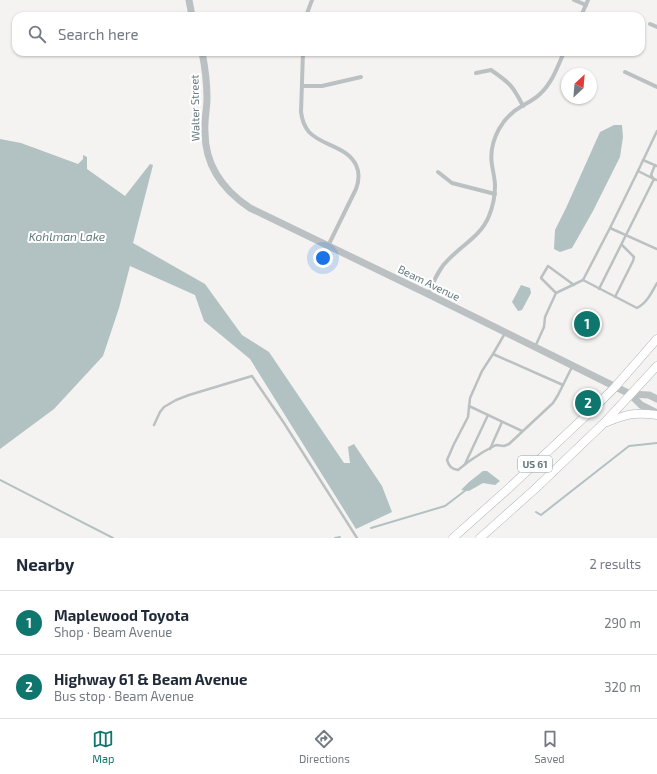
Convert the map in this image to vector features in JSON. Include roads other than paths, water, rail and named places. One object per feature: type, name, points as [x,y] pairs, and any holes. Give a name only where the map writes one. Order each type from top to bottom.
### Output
[{"type":"main road","name":"US 61","points":[[452,538],[509,488],[616,387],[657,339]]},
{"type":"main road","name":"US 61","points":[[480,538],[535,489],[604,423],[657,366]]},
{"type":"main road","points":[[604,423],[634,413],[657,414]]},
{"type":"street","points":[[190,0],[192,12]]},
{"type":"street","points":[[308,12],[312,0]]},
{"type":"street","points":[[574,0],[586,5]]},
{"type":"street","points":[[583,12],[588,0]]},
{"type":"street","points":[[650,24],[657,27]]},
{"type":"street","name":"Walter Street","points":[[203,56],[207,99],[204,131],[205,143],[211,165],[223,184]]},
{"type":"street","points":[[303,56],[302,119],[304,125],[312,136],[347,153],[355,162],[359,175],[356,189],[328,246]]},
{"type":"street","points":[[428,294],[443,265],[477,235],[489,218],[495,194],[492,164],[493,146],[495,137],[504,121],[511,114],[534,100],[547,87],[562,56]]},
{"type":"street","points":[[476,72],[491,70],[510,83],[523,106]]},
{"type":"street","points":[[626,72],[657,87]]},
{"type":"street","points":[[302,86],[322,86],[361,77]]},
{"type":"street","points":[[438,172],[452,184],[495,194]]},
{"type":"street","name":"Beam Avenue","points":[[223,184],[232,194],[250,208],[630,394],[641,405],[657,414]]},
{"type":"street","name":"Beam Avenue","points":[[630,394],[649,395],[657,399]]},
{"type":"lane","points":[[535,347],[544,327],[545,317],[556,293],[583,280],[657,131]]},
{"type":"lane","points":[[643,160],[656,166],[651,175],[655,180]]},
{"type":"lane","points":[[638,171],[655,180]]},
{"type":"lane","points":[[599,289],[655,180]]},
{"type":"lane","points":[[610,228],[657,250]]},
{"type":"lane","points":[[615,297],[634,257],[622,245]]},
{"type":"lane","points":[[556,293],[541,278],[548,266],[574,284]]},
{"type":"lane","points":[[583,280],[637,308],[642,306],[648,299],[657,283]]},
{"type":"lane","points":[[507,333],[504,335],[482,371],[470,398],[468,417],[447,460],[450,467],[455,470],[458,470],[496,445],[504,446],[509,444],[553,403],[572,366]]},
{"type":"lane","points":[[493,354],[563,385]]},
{"type":"lane","points":[[154,425],[164,407],[176,400],[252,376],[284,423],[357,538]]},
{"type":"lane","points":[[469,406],[522,431]]},
{"type":"lane","points":[[465,464],[488,415]]},
{"type":"lane","points":[[490,449],[502,422]]},
{"type":"water","points":[[614,125],[622,125],[623,137],[620,157],[593,211],[572,248],[560,252],[554,249],[555,230],[600,132]]},
{"type":"water","name":"Kohlman Lake","points":[[0,139],[21,143],[78,164],[83,159],[83,155],[87,157],[87,169],[125,196],[150,164],[153,165],[133,243],[205,284],[242,335],[269,352],[344,463],[350,463],[348,447],[354,444],[382,486],[392,512],[356,529],[250,359],[204,321],[195,295],[130,266],[119,308],[103,356],[54,409],[0,449]]},
{"type":"water","points":[[521,285],[530,288],[531,293],[522,310],[518,311],[512,302]]},
{"type":"water","points":[[483,471],[487,471],[500,481],[495,485],[483,483],[469,491],[461,490],[469,482]]},
{"type":"waterway","points":[[536,512],[541,515],[629,446],[657,443]]},
{"type":"waterway","points":[[0,480],[113,538]]},
{"type":"waterway","points":[[371,528],[445,506],[466,490]]},
{"type":"waterway","points":[[335,538],[340,537]]},
{"type":"place","name":"Maplewood Toyota","points":[[587,324]]},
{"type":"place","name":"Highway 61 & Beam Avenue","points":[[588,403]]}]
